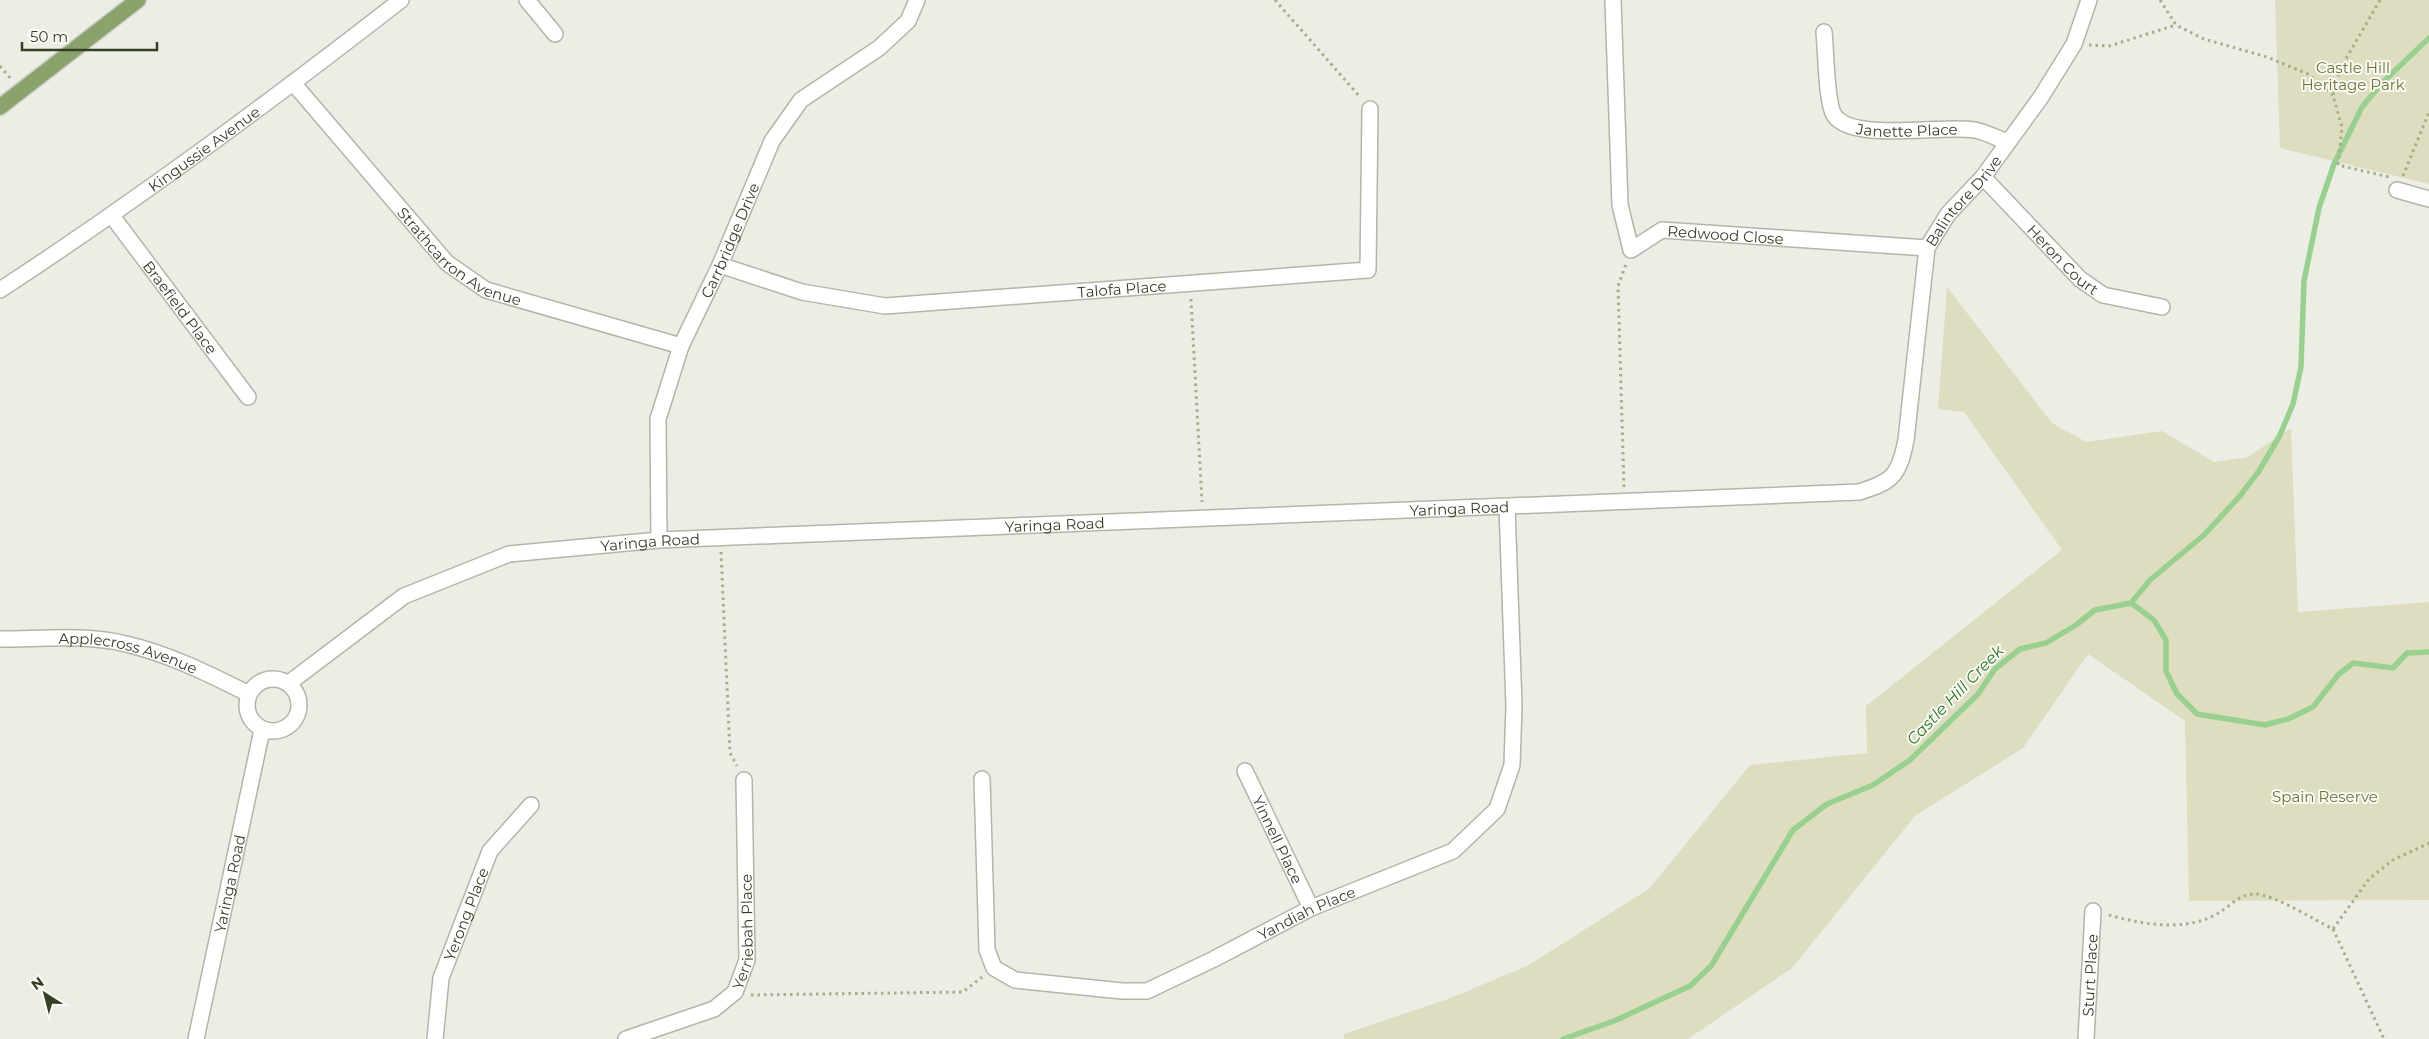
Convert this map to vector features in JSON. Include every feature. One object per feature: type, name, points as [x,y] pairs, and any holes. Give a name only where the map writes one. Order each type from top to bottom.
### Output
[{"type":"main road","points":[[0,107],[138,0]]},
{"type":"street","name":"Kingussie Avenue","points":[[0,290],[112,216],[294,84],[401,0]]},
{"type":"street","points":[[527,0],[555,34]]},
{"type":"street","name":"Carrbridge Drive","points":[[659,540],[658,419],[681,346],[720,265],[772,141],[801,100],[879,48],[908,21],[917,0]]},
{"type":"street","points":[[1613,0],[1620,205],[1631,250]]},
{"type":"street","name":"Balintore Drive","points":[[1859,492],[1884,484],[1901,466],[1906,440],[1927,248],[1948,214],[1984,177],[2007,142],[2041,97],[2074,44],[2089,0]]},
{"type":"street","name":"Janette Place","points":[[1824,32],[1829,100],[1834,116],[1848,125],[1871,130],[1974,130],[2007,142]]},
{"type":"street","name":"Strathcarron Avenue","points":[[294,84],[447,263],[486,290],[681,346]]},
{"type":"street","name":"Talofa Place","points":[[720,265],[802,292],[885,306],[1368,270],[1370,109]]},
{"type":"street","name":"Heron Court","points":[[1984,177],[2088,284],[2103,295],[2162,308]]},
{"type":"street","points":[[2399,185],[2429,199]]},
{"type":"street","name":"Braefield Place","points":[[112,216],[248,397]]},
{"type":"street","name":"Redwood Close","points":[[1631,250],[1662,230],[1927,248]]},
{"type":"street","name":"Yaringa Road","points":[[289,683],[404,596],[509,554],[659,540],[1203,520],[1859,492]]},
{"type":"street","name":"Yandiah Place","points":[[994,968],[1014,980],[1122,991],[1147,991],[1214,959],[1311,908],[1453,851],[1497,809],[1512,764],[1514,706],[1507,507]]},
{"type":"street","name":"Applecross Avenue","points":[[0,639],[84,639],[125,643],[191,665],[249,694]]},
{"type":"street","points":[[278,678],[289,683],[295,689],[300,709],[289,727],[269,732],[262,730],[252,721],[247,701],[249,694],[258,683],[278,678]]},
{"type":"street","name":"Yaringa Road","points":[[196,1039],[262,730]]},
{"type":"street","name":"Yinnell Place","points":[[1245,771],[1311,908]]},
{"type":"street","points":[[982,779],[987,950],[994,968]]},
{"type":"street","name":"Yerriebah Place","points":[[626,1039],[714,1009],[736,992],[747,960],[744,780]]},
{"type":"street","name":"Yerong Place","points":[[435,1039],[441,978],[490,851],[531,805]]},
{"type":"street","name":"Sturt Place","points":[[2086,1039],[2093,912]]},
{"type":"path","points":[[1275,0],[1370,109]]},
{"type":"path","points":[[2160,0],[2176,25],[2204,39],[2267,57],[2308,74],[2333,95]]},
{"type":"path","points":[[2380,0],[2340,69],[2333,95],[2342,127],[2338,165],[2399,185],[2429,112]]},
{"type":"path","points":[[2074,44],[2109,46],[2176,25]]},
{"type":"path","points":[[1624,503],[1618,286],[1631,250]]},
{"type":"path","points":[[1190,283],[1203,520]]},
{"type":"path","points":[[721,538],[730,752],[744,780]]},
{"type":"path","points":[[2332,929],[2369,879],[2393,860],[2429,843]]},
{"type":"path","points":[[2093,912],[2139,923],[2182,924],[2214,915],[2241,896],[2256,894],[2273,899],[2332,929],[2384,1039]]},
{"type":"path","points":[[736,992],[757,997],[963,992],[994,968]]},
{"type":"green space","name":"Castle Hill Heritage Park","points":[[2275,0],[2429,0],[2429,184],[2280,148]]},
{"type":"green space","name":"Spain Reserve","points":[[1947,287],[2052,423],[2086,442],[2162,431],[2214,462],[2248,457],[2291,428],[2298,612],[2429,602],[2429,900],[2189,901],[2185,721],[2088,654],[2023,748],[1915,816],[1792,968],[1688,1039],[1344,1039],[1344,1034],[1448,999],[1527,966],[1649,889],[1750,765],[1867,753],[1866,706],[2062,550],[1964,412],[1938,409]]},
{"type":"waterway","points":[[2131,603],[2150,580],[2204,535],[2239,497],[2259,471],[2280,435],[2293,404],[2301,367],[2304,281],[2319,208],[2334,164],[2362,107],[2382,83],[2429,38]]},
{"type":"waterway","name":"Castle Hill Creek","points":[[1563,1039],[1614,1021],[1690,986],[1711,966],[1793,830],[1827,804],[1873,785],[1910,760],[1978,694],[1995,669],[2020,649],[2046,643],[2076,625],[2095,610],[2131,603],[2154,620],[2166,640],[2166,671],[2177,694],[2197,714],[2265,725],[2288,719],[2313,707],[2338,675],[2353,663],[2393,668],[2407,653],[2429,652]]}]
